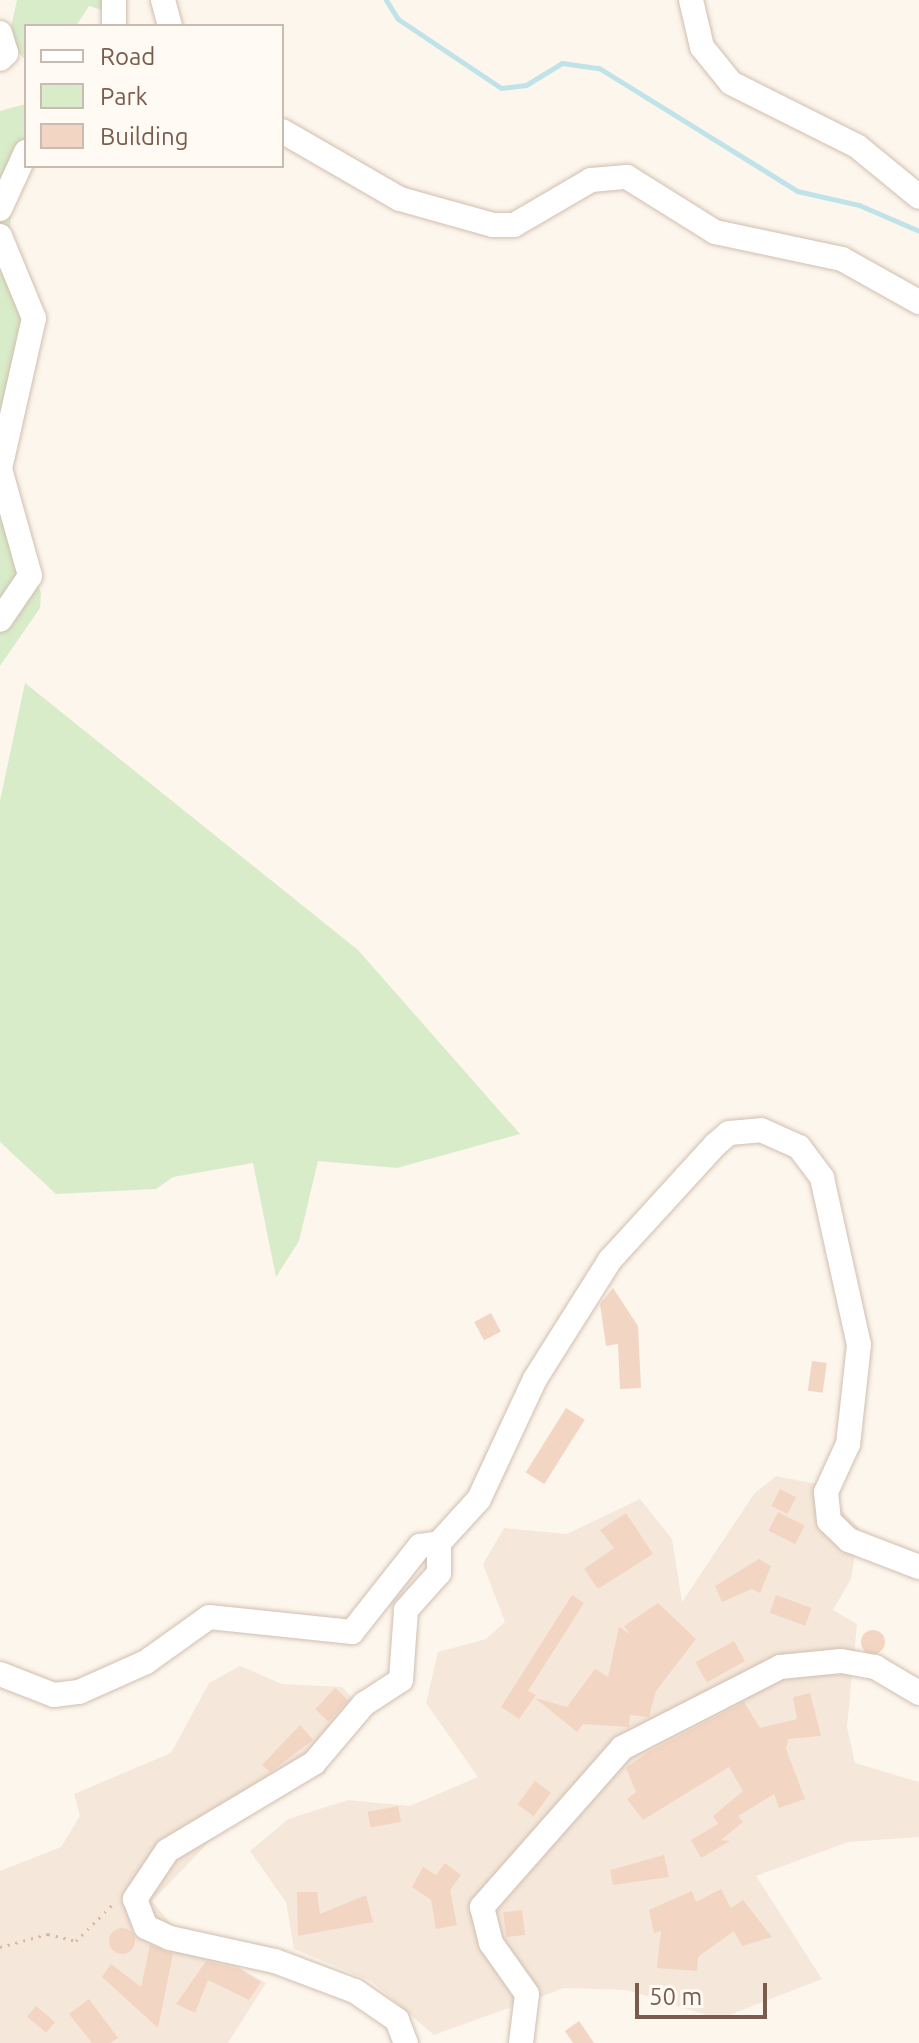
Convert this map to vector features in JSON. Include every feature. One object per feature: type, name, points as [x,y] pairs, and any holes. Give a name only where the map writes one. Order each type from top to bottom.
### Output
[{"type":"street","points":[[114,0],[114,24]]},
{"type":"street","points":[[163,0],[169,24]]},
{"type":"street","points":[[691,0],[702,47],[731,83],[857,146],[919,197]]},
{"type":"street","points":[[0,33],[6,53],[0,59]]},
{"type":"street","points":[[284,132],[400,199],[493,225],[514,225],[591,180],[627,177],[715,232],[842,259],[919,302]]},
{"type":"street","points":[[0,209],[24,156]]},
{"type":"street","points":[[0,236],[34,318],[0,469],[30,576],[0,620]]},
{"type":"street","points":[[0,1674],[54,1695],[79,1692],[146,1662],[209,1617],[352,1632],[414,1552],[439,1543],[479,1499],[535,1379],[610,1260],[729,1133],[761,1130],[799,1147],[822,1178],[859,1345],[848,1444],[826,1492],[829,1521],[849,1540],[919,1567]]},
{"type":"street","points":[[406,2043],[397,2020],[355,1991],[146,1927],[137,1913],[140,1883],[167,1851],[314,1763],[364,1704],[401,1680],[406,1610],[439,1573],[439,1543]]},
{"type":"street","points":[[521,2043],[527,1994],[491,1943],[482,1907],[622,1748],[780,1667],[864,1665],[919,1693]]},
{"type":"path","points":[[0,1947],[48,1934],[76,1941],[140,1883]]},
{"type":"shaded area","points":[[776,1476],[816,1484],[859,1528],[851,1579],[833,1610],[857,1624],[847,1727],[855,1763],[919,1782],[919,1837],[848,1842],[756,1876],[822,1979],[719,2019],[627,1990],[564,1988],[434,2035],[371,1981],[294,1949],[286,1902],[250,1851],[288,1819],[348,1800],[410,1806],[478,1777],[426,1703],[438,1652],[486,1639],[505,1622],[483,1564],[504,1528],[567,1534],[640,1499],[672,1539],[682,1602],[754,1494]]},
{"type":"shaded area","points":[[240,1666],[282,1684],[342,1687],[353,1699],[325,1774],[255,1794],[152,1901],[177,1931],[266,1983],[228,2043],[0,2043],[0,1871],[61,1847],[80,1816],[74,1794],[171,1753],[209,1683]]},
{"type":"green space","points":[[17,0],[110,0],[109,12],[89,6],[77,24],[24,24],[24,59],[8,40]]},
{"type":"green space","points":[[24,105],[24,168],[32,168],[12,206],[6,271],[36,327],[9,495],[41,593],[40,608],[0,666],[0,111]]},
{"type":"green space","points":[[25,683],[358,950],[520,1134],[397,1168],[318,1161],[299,1241],[276,1277],[253,1163],[173,1177],[156,1189],[56,1194],[0,1142],[0,801]]},
{"type":"building","points":[[613,1288],[638,1326],[641,1388],[620,1389],[618,1344],[606,1346],[600,1304]]},
{"type":"building","points":[[491,1313],[501,1332],[484,1340],[474,1322]]},
{"type":"building","points":[[812,1361],[827,1363],[823,1393],[808,1391]]},
{"type":"building","points":[[566,1408],[585,1420],[544,1484],[526,1472]]},
{"type":"building","points":[[780,1489],[796,1497],[787,1514],[771,1506]]},
{"type":"building","points":[[778,1512],[805,1526],[795,1544],[768,1531]]},
{"type":"building","points":[[626,1513],[653,1554],[598,1589],[584,1569],[614,1548],[600,1530]]},
{"type":"building","points":[[759,1559],[771,1566],[760,1593],[752,1589],[722,1602],[715,1586]]},
{"type":"building","points":[[572,1595],[584,1603],[528,1691],[536,1695],[519,1719],[501,1707]]},
{"type":"building","points":[[776,1595],[812,1608],[805,1626],[770,1613]]},
{"type":"building","points":[[658,1603],[696,1639],[656,1691],[649,1717],[630,1715],[629,1727],[583,1724],[577,1732],[535,1698],[567,1707],[595,1669],[608,1677],[619,1627],[630,1634],[624,1626]]},
{"type":"building","points":[[873,1630],[882,1633],[885,1642],[882,1651],[873,1654],[864,1651],[861,1642],[864,1633]]},
{"type":"building","points":[[734,1641],[745,1661],[707,1682],[696,1662]]},
{"type":"building","points":[[335,1688],[348,1700],[328,1721],[315,1709]]},
{"type":"building","points":[[810,1693],[821,1736],[788,1739],[786,1749],[805,1799],[779,1808],[774,1794],[738,1816],[743,1822],[721,1840],[730,1841],[701,1858],[691,1840],[718,1824],[713,1816],[743,1791],[729,1767],[643,1820],[627,1799],[636,1792],[626,1768],[648,1752],[744,1702],[760,1728],[797,1719],[793,1697]]},
{"type":"building","points":[[300,1725],[313,1740],[270,1772],[262,1765]]},
{"type":"building","points":[[535,1781],[551,1793],[534,1816],[518,1804]]},
{"type":"building","points":[[398,1806],[401,1822],[371,1828],[368,1812]]},
{"type":"building","points":[[664,1855],[669,1877],[613,1885],[610,1870]]},
{"type":"building","points":[[445,1863],[461,1875],[450,1890],[457,1925],[436,1929],[431,1900],[412,1887],[423,1867],[436,1875]]},
{"type":"building","points":[[721,1889],[731,1908],[743,1900],[772,1937],[742,1946],[734,1931],[698,1957],[697,1971],[657,1968],[661,1931],[654,1933],[649,1910],[692,1891],[696,1902]]},
{"type":"building","points":[[297,1892],[317,1892],[320,1914],[366,1895],[373,1922],[298,1936]]},
{"type":"building","points":[[522,1910],[525,1935],[506,1937],[503,1912]]},
{"type":"building","points":[[122,1928],[131,1932],[135,1941],[131,1950],[122,1954],[113,1950],[109,1941],[113,1932]]},
{"type":"building","points":[[150,1945],[173,1954],[158,2028],[102,1977],[111,1964],[141,1987]]},
{"type":"building","points":[[206,1961],[240,1969],[261,1982],[249,2000],[208,1980],[195,2013],[176,2004]]},
{"type":"building","points":[[89,1999],[118,2038],[110,2043],[92,2043],[69,2014]]},
{"type":"building","points":[[36,2006],[55,2022],[46,2033],[27,2017]]},
{"type":"building","points":[[579,2021],[594,2043],[573,2043],[565,2031]]},
{"type":"waterway","points":[[386,0],[398,19],[501,88],[526,85],[562,63],[599,68],[797,191],[859,205],[919,231]]}]
